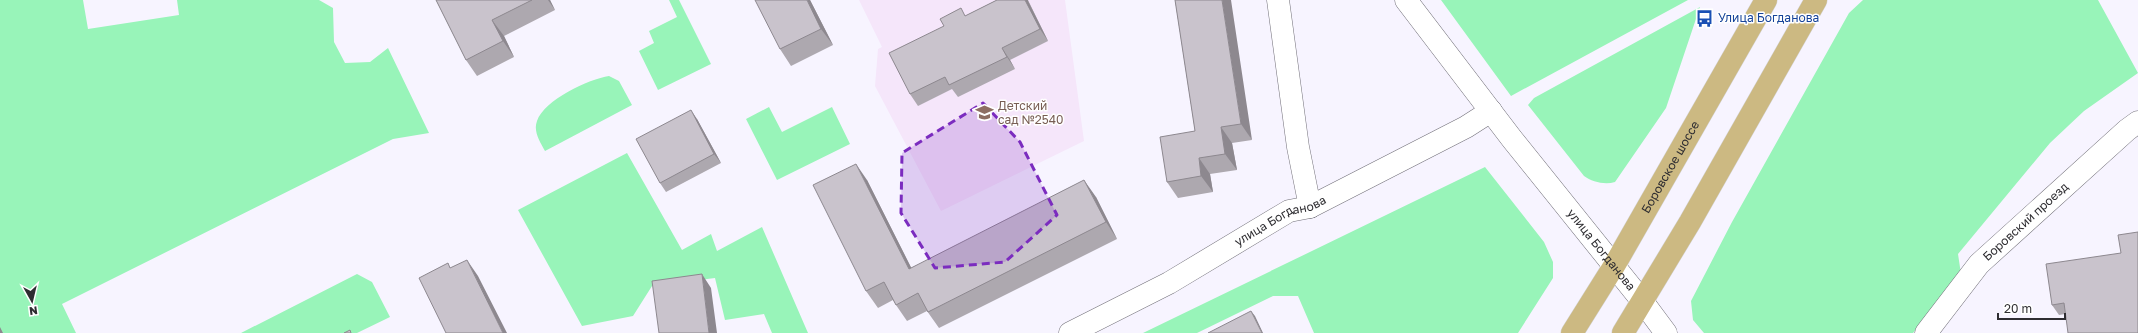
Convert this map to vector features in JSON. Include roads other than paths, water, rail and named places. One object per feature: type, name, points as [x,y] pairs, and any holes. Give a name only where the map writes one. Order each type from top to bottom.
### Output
[{"type":"main road","name":"Боровское шоссе","points":[[1572,333],[1614,266],[1766,0]]},
{"type":"main road","points":[[1623,333],[1643,302],[1816,0]]},
{"type":"street","points":[[1278,0],[1298,147],[1310,207]]},
{"type":"street","name":"улица Богданова","points":[[1406,0],[1491,111],[1666,333]]},
{"type":"street","name":"улица Богданова","points":[[1070,333],[1169,283],[1289,211],[1310,207],[1466,127],[1491,111]]},
{"type":"street","name":"Боровский проезд","points":[[1926,333],[1979,264],[2126,130],[2138,122]]},
{"type":"place","name":"Улица Богданова","points":[[1705,18]]},
{"type":"place","name":"Детский сад №2540","points":[[985,113]]}]
